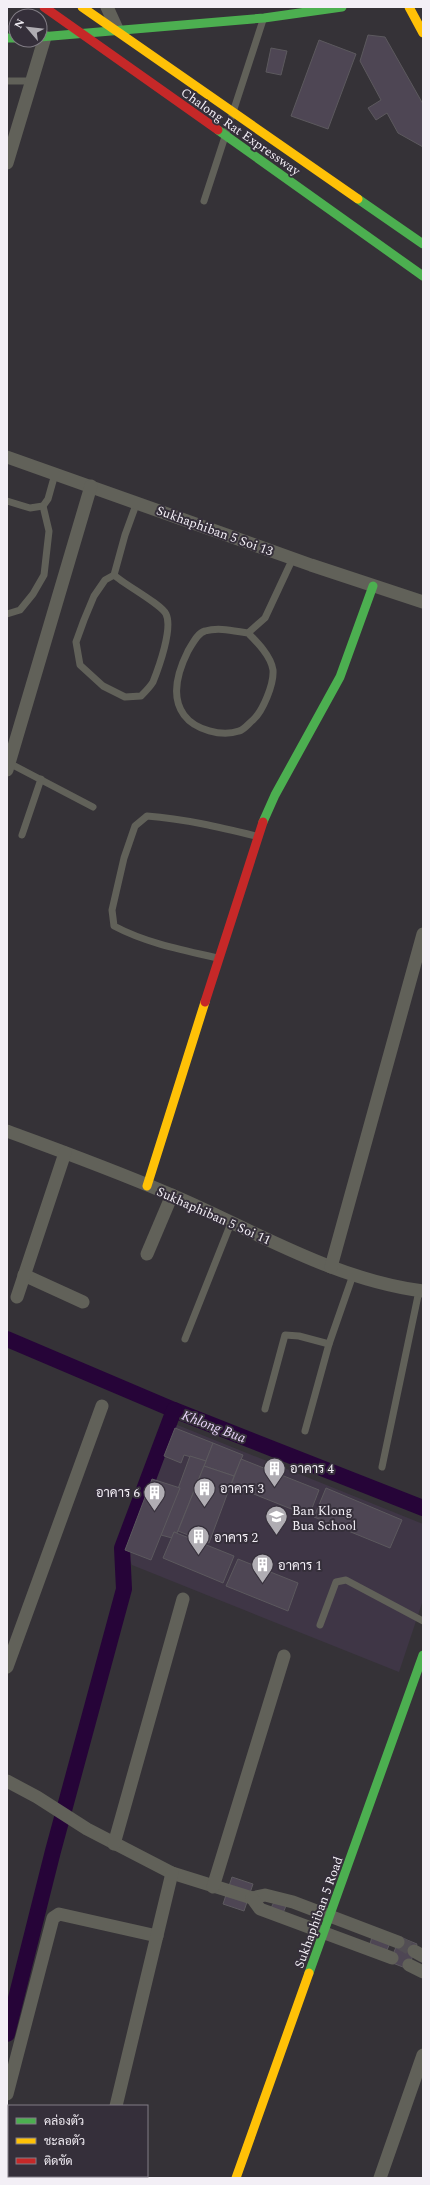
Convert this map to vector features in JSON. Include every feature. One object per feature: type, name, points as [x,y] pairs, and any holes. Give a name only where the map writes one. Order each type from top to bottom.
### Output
[{"type":"main road","name":"Chalong Rat Expressway","points":[[44,7],[423,276]]},
{"type":"main road","name":"Chalong Rat Expressway","points":[[82,7],[423,244]]},
{"type":"main road","points":[[48,36],[264,18],[342,7]]},
{"type":"main road","points":[[409,7],[423,33]]},
{"type":"main road","points":[[147,1186],[257,837],[275,795],[340,676],[352,649],[373,586]]},
{"type":"main road","name":"Sukhaphiban 5 Road","points":[[236,2178],[325,1933],[423,1655]]},
{"type":"street","points":[[107,7],[118,30]]},
{"type":"street","points":[[7,163],[32,81],[40,48]]},
{"type":"street","name":"Sukhaphiban 5 Soi 13","points":[[7,457],[373,586],[423,602]]},
{"type":"street","points":[[8,765],[91,486]]},
{"type":"street","points":[[331,1268],[423,934]]},
{"type":"street","name":"Sukhaphiban 5 Soi 11","points":[[7,1131],[172,1195],[331,1268],[353,1275],[421,1291]]},
{"type":"street","points":[[17,1297],[65,1153]]},
{"type":"street","points":[[147,1254],[172,1195]]},
{"type":"street","points":[[24,1275],[83,1302]]},
{"type":"street","points":[[7,1667],[102,1406]]},
{"type":"street","points":[[114,1844],[183,1599]]},
{"type":"street","points":[[213,1887],[284,1656]]},
{"type":"street","points":[[7,1781],[37,1797],[87,1829],[172,1873],[252,1898],[264,1895],[293,1902],[330,1918],[398,1942]]},
{"type":"street","points":[[116,2105],[172,1873]]},
{"type":"street","points":[[252,1898],[260,1910],[392,1958]]},
{"type":"street","points":[[7,2094],[55,1915],[59,1914],[157,1936]]},
{"type":"street","points":[[409,1965],[423,1972]]},
{"type":"street","points":[[380,2178],[423,2055]]},
{"type":"lane","points":[[204,201],[264,18]]},
{"type":"lane","points":[[7,80],[32,81]]},
{"type":"lane","points":[[7,500],[30,508],[43,506],[48,499],[55,474]]},
{"type":"lane","points":[[114,575],[157,605],[166,614],[169,628],[152,684],[141,696],[125,697],[103,686],[80,665],[76,642],[94,596],[105,580],[114,575],[137,502]]},
{"type":"lane","points":[[7,614],[20,610],[33,594],[44,575],[49,531],[43,506]]},
{"type":"lane","points":[[248,633],[265,618],[293,558]]},
{"type":"lane","points":[[224,629],[248,633],[257,642],[273,670],[269,694],[257,716],[240,731],[222,733],[200,728],[184,715],[178,698],[180,666],[194,641],[204,631],[224,629]]},
{"type":"lane","points":[[8,765],[41,779],[93,807]]},
{"type":"lane","points":[[22,835],[41,779]]},
{"type":"lane","points":[[218,958],[158,944],[131,935],[114,926],[112,910],[126,852],[135,826],[147,816],[178,818],[216,825],[257,837]]},
{"type":"lane","points":[[185,1339],[231,1223]]},
{"type":"lane","points":[[305,1431],[329,1344],[353,1275]]},
{"type":"lane","points":[[382,1467],[421,1291]]},
{"type":"lane","points":[[265,1409],[285,1336],[299,1336],[329,1344]]},
{"type":"lane","points":[[320,1625],[336,1582],[346,1580],[423,1621]]},
{"type":"shaded area","name":"Ban Klong Bua School","points":[[175,1424],[423,1524],[423,1600],[399,1672],[132,1565],[125,1550]]},
{"type":"building","points":[[368,35],[385,37],[423,104],[423,147],[398,133],[387,113],[376,120],[368,108],[381,100],[360,61]]},
{"type":"building","points":[[319,40],[356,54],[328,129],[291,116]]},
{"type":"building","points":[[271,48],[287,51],[281,75],[266,72]]},
{"type":"building","points":[[175,1428],[213,1443],[206,1461],[184,1455],[181,1463],[164,1456]]},
{"type":"building","points":[[213,1443],[243,1455],[234,1476],[204,1466]]},
{"type":"building","points":[[190,1456],[206,1461],[177,1533],[174,1532],[172,1538],[161,1535]]},
{"type":"building","name":"อาคาร 4","points":[[241,1459],[319,1490],[309,1516],[231,1485]]},
{"type":"building","name":"อาคาร 3","points":[[204,1466],[234,1476],[209,1543],[178,1531]]},
{"type":"building","name":"อาคาร 6","points":[[152,1479],[180,1488],[151,1560],[125,1550]]},
{"type":"building","points":[[326,1488],[402,1520],[390,1548],[314,1517]]},
{"type":"building","name":"อาคาร 2","points":[[174,1532],[234,1556],[223,1583],[163,1558]]},
{"type":"building","name":"อาคาร 1","points":[[238,1559],[298,1583],[288,1611],[226,1586]]},
{"type":"building","points":[[232,1877],[253,1884],[244,1911],[223,1904]]},
{"type":"building","points":[[274,1902],[286,1906],[283,1913],[271,1908]]},
{"type":"building","points":[[372,1937],[390,1943],[387,1950],[370,1944]]},
{"type":"building","points":[[400,1937],[417,1944],[408,1969],[390,1962]]},
{"type":"waterway","name":"Khlong Bua","points":[[7,1339],[174,1410],[423,1508]]},
{"type":"waterway","points":[[7,2034],[53,1851],[124,1589],[122,1548],[174,1410]]},
{"type":"tunnel","points":[[398,1942],[414,1951]]},
{"type":"traffic: fast","points":[[48,36],[264,18],[342,7]]},
{"type":"traffic: fast","points":[[218,130],[423,276]]},
{"type":"traffic: fast","points":[[358,199],[423,244]]},
{"type":"traffic: fast","points":[[263,822],[275,795],[340,677],[373,586]]},
{"type":"traffic: fast","points":[[309,1973],[423,1655]]},
{"type":"traffic: slow","points":[[82,7],[358,199]]},
{"type":"traffic: slow","points":[[409,7],[423,33]]},
{"type":"traffic: slow","points":[[147,1186],[205,1002]]},
{"type":"traffic: slow","points":[[236,2178],[309,1973]]},
{"type":"traffic: jam","points":[[44,7],[218,130]]},
{"type":"traffic: jam","points":[[205,1002],[263,822]]},
{"type":"place","name":"อาคาร 4","points":[[275,1488]]},
{"type":"place","name":"อาคาร 3","points":[[205,1508]]},
{"type":"place","name":"อาคาร 6","points":[[155,1512]]},
{"type":"place","name":"Ban Klong Bua School","points":[[276,1536]]},
{"type":"place","name":"อาคาร 2","points":[[198,1556]]},
{"type":"place","name":"อาคาร 1","points":[[262,1584]]}]
